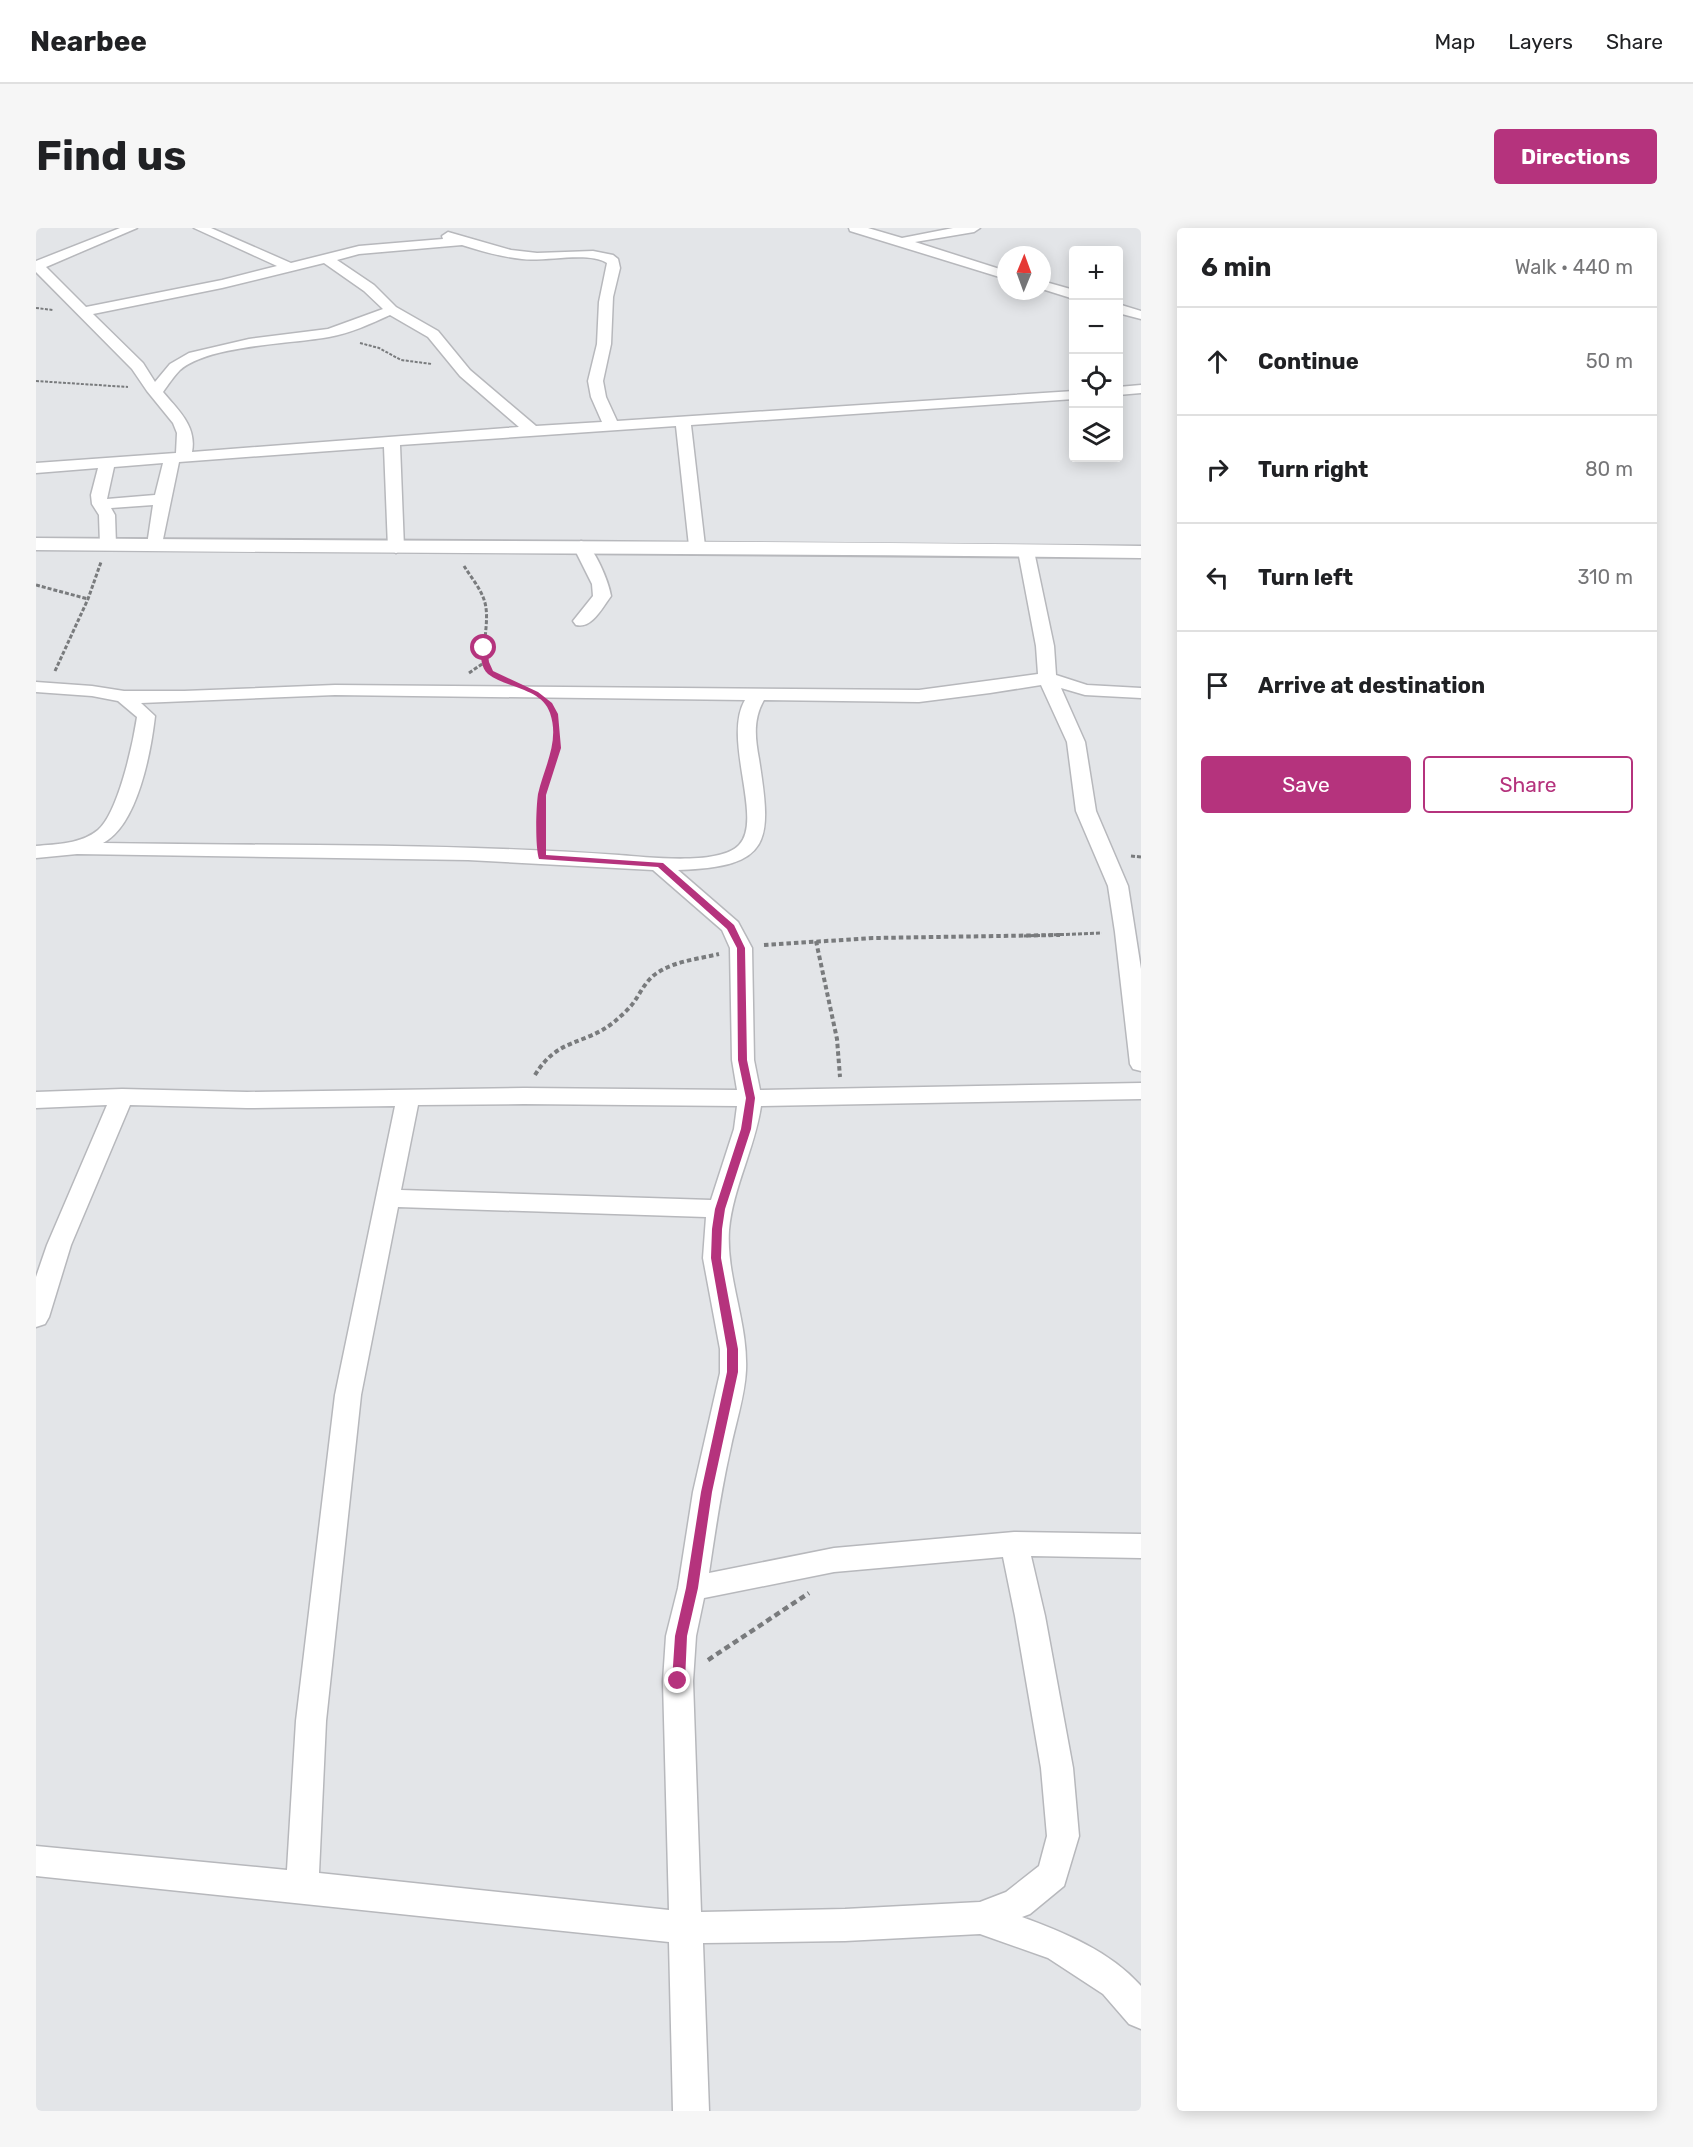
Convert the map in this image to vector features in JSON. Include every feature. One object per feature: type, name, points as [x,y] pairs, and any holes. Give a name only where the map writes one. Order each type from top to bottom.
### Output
[{"type":"street","points":[[131,228],[37,266],[138,366],[180,422],[185,433],[186,443],[177,458],[162,499],[155,545]]},
{"type":"street","points":[[200,228],[289,267]]},
{"type":"street","points":[[855,228],[997,271]]},
{"type":"street","points":[[902,241],[974,228]]},
{"type":"street","points":[[433,231],[500,253],[521,257],[593,255],[610,259],[614,263],[615,269],[609,279],[605,301],[605,338],[596,388],[612,426]]},
{"type":"street","points":[[81,312],[186,292],[359,250],[462,241]]},
{"type":"street","points":[[326,258],[351,277],[372,288],[391,310],[433,334],[465,373],[532,431]]},
{"type":"street","points":[[1051,288],[1069,293]]},
{"type":"street","points":[[1123,309],[1141,315]]},
{"type":"street","points":[[154,390],[175,367],[194,356],[249,343],[329,333],[351,327],[391,310]]},
{"type":"street","points":[[1123,391],[1141,390]]},
{"type":"street","points":[[36,468],[532,431],[1069,395]]},
{"type":"street","points":[[683,421],[698,546]]},
{"type":"street","points":[[185,433],[217,444],[260,452]]},
{"type":"street","points":[[392,442],[396,548]]},
{"type":"street","points":[[107,462],[99,495],[100,504],[106,515],[108,545]]},
{"type":"street","points":[[100,504],[162,499]]},
{"type":"street","points":[[36,544],[396,548],[698,546],[1141,552]]},
{"type":"street","points":[[581,546],[601,584],[602,596],[582,621]]},
{"type":"street","points":[[1026,551],[1039,608],[1047,678],[1076,742],[1086,812],[1118,886],[1126,932],[1141,1064]]},
{"type":"street","points":[[43,688],[92,691],[124,697],[184,697],[335,690],[919,696],[990,688],[1047,678],[1085,690],[1141,693]]},
{"type":"street","points":[[36,852],[76,848],[542,857],[660,865],[730,858],[746,850],[755,838],[756,820],[747,718],[759,693]]},
{"type":"street","points":[[124,697],[146,716]]},
{"type":"street","points":[[76,848],[105,834],[122,811],[143,738],[146,716],[166,702],[184,697]]},
{"type":"street","points":[[660,865],[731,927],[741,948],[743,1060],[750,1098],[740,1152],[720,1209],[717,1229],[716,1258],[733,1349],[733,1372],[707,1492],[692,1588],[681,1636],[678,1681],[691,2111]]},
{"type":"street","points":[[36,1100],[122,1097],[247,1100],[525,1096],[750,1098],[1141,1091]]},
{"type":"street","points":[[36,1317],[58,1245],[122,1097]]},
{"type":"street","points":[[302,1887],[311,1721],[345,1416],[408,1097]]},
{"type":"street","points":[[387,1198],[720,1209]]},
{"type":"street","points":[[692,1588],[834,1560],[1014,1544],[1141,1546]]},
{"type":"street","points":[[36,1861],[685,1928],[845,1925],[980,1918],[1018,1903],[1053,1875],[1063,1836],[1057,1768],[1030,1616],[1014,1544]]},
{"type":"street","points":[[980,1918],[1058,1946],[1115,1982],[1141,2012]]},
{"type":"path","points":[[329,333],[379,348],[401,360],[442,365],[465,373]]},
{"type":"path","points":[[36,381],[154,390]]},
{"type":"path","points":[[43,688],[88,599],[108,545]]},
{"type":"path","points":[[457,547],[464,567],[483,597],[487,611],[485,662],[490,672],[536,693],[549,704],[554,714],[557,726],[557,748],[542,795],[542,857]]},
{"type":"path","points":[[36,585],[88,599]]},
{"type":"path","points":[[525,1096],[540,1065],[552,1051],[570,1041],[595,1034],[613,1023],[631,1006],[654,975],[666,968],[741,948],[816,941],[1126,932]]},
{"type":"path","points":[[816,941],[837,1039],[840,1066],[837,1096]]},
{"type":"path","points":[[678,1681],[810,1592],[825,1578],[834,1560]]},
{"type":"route","points":[[484,648],[485,662],[490,672],[536,693],[549,704],[554,714],[557,726],[557,748],[542,795],[542,857],[660,865],[731,927],[741,948],[740,1016],[743,1060],[750,1098],[740,1152],[720,1209],[716,1258],[733,1349],[733,1372],[707,1492],[692,1588],[681,1636],[678,1681]]}]
